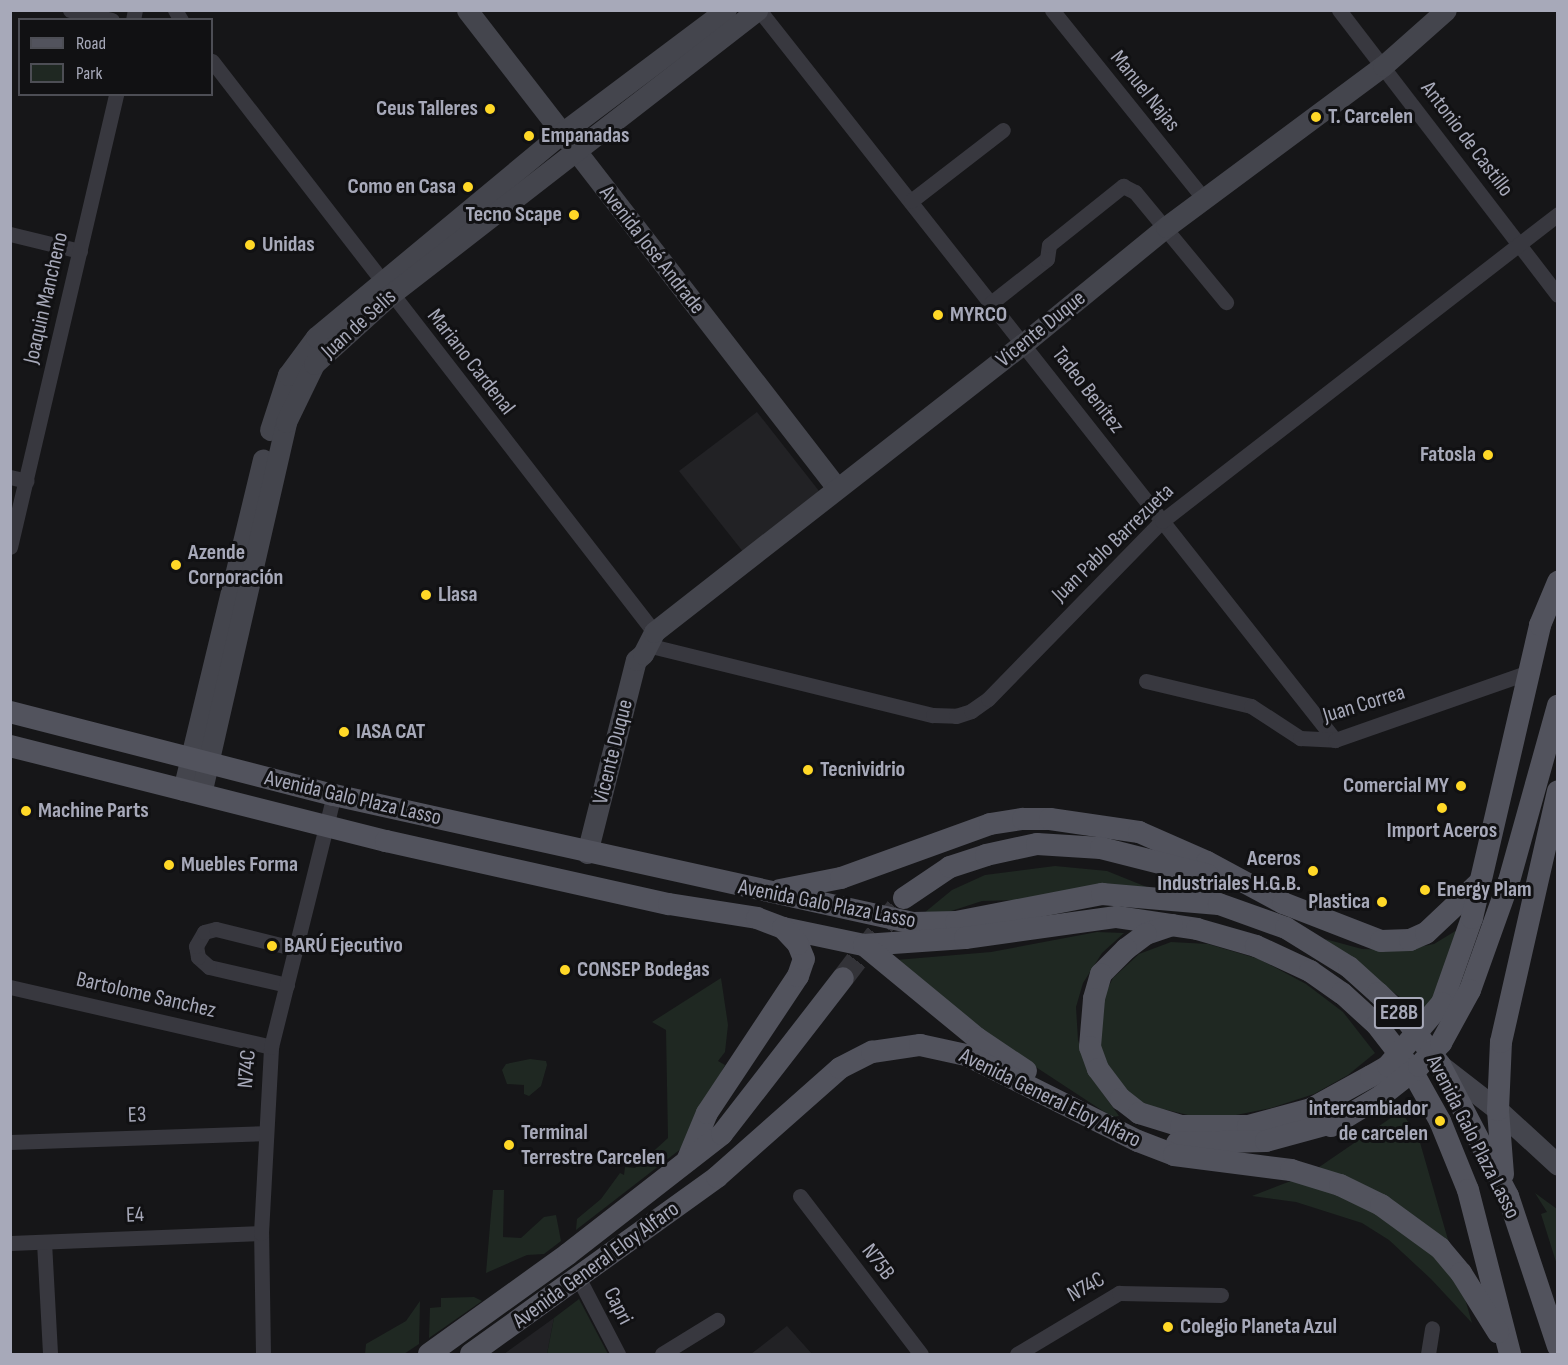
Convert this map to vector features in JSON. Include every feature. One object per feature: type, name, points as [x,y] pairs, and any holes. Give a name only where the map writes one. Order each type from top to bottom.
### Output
[{"type":"main road","points":[[1462,983],[1480,882],[1540,625],[1557,582]]},
{"type":"main road","points":[[1508,1197],[1502,1172],[1498,1110],[1503,1031],[1551,797],[1557,706]]},
{"type":"main road","name":"Avenida Galo Plaza Lasso","points":[[10,712],[334,795],[867,915],[933,924],[1087,895],[1219,904],[1286,928],[1349,967],[1408,1022],[1440,1065],[1508,1197],[1557,1346]]},
{"type":"main road","name":"Avenida Galo Plaza Lasso","points":[[10,746],[327,826],[669,904],[757,918],[783,928],[864,945],[965,938],[1100,918],[1137,918],[1256,945],[1310,972],[1342,993],[1398,1049],[1440,1121],[1468,1190],[1510,1353]]},
{"type":"main road","points":[[1172,925],[1146,934],[1126,949],[1101,974],[1094,999],[1090,1047],[1098,1069],[1121,1099],[1139,1113],[1181,1126],[1248,1126],[1311,1109],[1376,1086],[1419,1066],[1441,1043],[1462,983],[1551,797]]},
{"type":"main road","points":[[764,892],[841,878],[990,824],[1050,819],[1139,832],[1261,892],[1368,939],[1395,942],[1410,940],[1435,927],[1480,882]]},
{"type":"main road","points":[[904,898],[950,867],[1011,848],[1064,845],[1144,856],[1261,892]]},
{"type":"main road","points":[[1144,856],[1219,904]]},
{"type":"main road","points":[[686,1162],[707,1113],[798,976],[804,959],[798,944],[783,928]]},
{"type":"main road","points":[[864,945],[1006,1058],[1108,1119],[1144,1136],[1176,1143],[1232,1144],[1266,1140],[1343,1120]]},
{"type":"main road","name":"Avenida General Eloy Alfaro","points":[[429,1354],[686,1162],[736,1119],[843,978]]},
{"type":"main road","name":"Avenida General Eloy Alfaro","points":[[471,1354],[717,1177],[840,1068],[890,1048],[920,1045],[956,1052],[1138,1141],[1174,1155],[1291,1170],[1340,1185],[1416,1228],[1461,1273],[1510,1353]]},
{"type":"main road","points":[[1240,1162],[1290,1145],[1343,1120],[1376,1086]]},
{"type":"street","points":[[70,10],[104,18]]},
{"type":"street","name":"Avenida José Andrade","points":[[468,10],[837,488]]},
{"type":"street","name":"Juan de Selis","points":[[495,201],[562,133],[726,10]]},
{"type":"street","name":"Juan de Selis","points":[[192,792],[292,404],[314,364],[385,289],[495,201],[575,150],[758,10]]},
{"type":"street","name":"Tadeo Benítez","points":[[758,10],[1335,740]]},
{"type":"street","name":"Manuel Najas","points":[[1052,10],[1204,199]]},
{"type":"street","name":"Antonio de Castillo","points":[[1339,10],[1557,295]]},
{"type":"street","name":"Vicente Duque","points":[[594,855],[646,664],[648,644],[837,488],[1023,344],[1166,227],[1383,66],[1446,10]]},
{"type":"street","name":"Mariano Cardenal","points":[[213,62],[385,289],[648,644]]},
{"type":"street","name":"Joaquin Mancheno","points":[[10,547],[116,96]]},
{"type":"street","points":[[910,201],[1003,130]]},
{"type":"street","points":[[991,303],[1047,260],[1048,245],[1119,187],[1132,189],[1166,227],[1226,302]]},
{"type":"street","name":"Juan Pablo Barrezueta","points":[[648,644],[933,715],[964,714],[988,699],[1162,521],[1519,246],[1557,214]]},
{"type":"street","points":[[10,234],[80,251]]},
{"type":"street","points":[[10,477],[27,481]]},
{"type":"street","name":"Juan Correa","points":[[1146,681],[1251,706],[1300,738],[1335,740],[1529,672]]},
{"type":"street","name":"N74C","points":[[263,1354],[261,1233],[264,1134],[271,1047],[334,795]]},
{"type":"street","points":[[287,985],[209,967],[198,957],[196,946],[204,932],[216,929],[296,949]]},
{"type":"street","name":"Bartolome Sanchez","points":[[10,987],[271,1047]]},
{"type":"street","points":[[1440,1065],[1498,1110],[1554,1163]]},
{"type":"street","name":"E3","points":[[10,1142],[264,1134]]},
{"type":"street","points":[[1502,1172],[1508,1149],[1517,1143],[1554,1163]]},
{"type":"street","name":"N75B","points":[[800,1196],[921,1354]]},
{"type":"street","name":"E4","points":[[10,1243],[261,1233]]},
{"type":"street","points":[[44,1242],[50,1354]]},
{"type":"street","name":"Capri","points":[[579,1278],[618,1354]]},
{"type":"street","name":"N74C","points":[[1017,1354],[1119,1293],[1221,1295]]},
{"type":"street","points":[[662,1354],[717,1320]]},
{"type":"street","points":[[1428,1354],[1432,1328]]},
{"type":"shaded area","points":[[757,412],[819,491],[744,553],[679,471]]},
{"type":"shaded area","points":[[554,1318],[547,1354],[504,1354]]},
{"type":"shaded area","points":[[787,1326],[812,1354],[751,1354]]},
{"type":"green space","points":[[1055,866],[1107,871],[1169,896],[982,901],[945,913],[924,913],[952,890],[985,875]]},
{"type":"green space","points":[[1457,930],[1442,979],[1424,1016],[1325,939],[1362,949],[1404,950],[1434,944]]},
{"type":"green space","points":[[1097,932],[1124,933],[1102,953],[1083,983],[1076,1007],[1078,1040],[1089,1074],[1119,1116],[1112,1117],[987,1035],[896,960],[991,952]]},
{"type":"green space","points":[[1171,942],[1208,944],[1259,959],[1306,984],[1343,1012],[1375,1053],[1348,1075],[1314,1094],[1271,1108],[1226,1117],[1192,1116],[1138,1103],[1102,1061],[1099,1032],[1102,1000],[1113,978],[1139,954]]},
{"type":"green space","points":[[721,978],[728,1025],[725,1052],[718,1061],[725,1065],[682,1148],[576,1230],[577,1219],[601,1199],[620,1173],[624,1175],[625,1167],[635,1168],[668,1138],[666,1030],[652,1022]]},
{"type":"green space","points":[[530,1059],[546,1061],[547,1065],[541,1086],[529,1096],[524,1094],[524,1085],[507,1084],[502,1070],[506,1064]]},
{"type":"green space","points":[[1401,1111],[1419,1139],[1472,1323],[1431,1279],[1389,1240],[1362,1223],[1296,1202],[1252,1196],[1309,1174]]},
{"type":"green space","points":[[493,1190],[504,1190],[503,1237],[521,1238],[544,1217],[556,1215],[561,1241],[544,1254],[527,1255],[486,1273]]},
{"type":"green space","points":[[1535,1193],[1557,1209],[1557,1265],[1541,1214],[1547,1212]]},
{"type":"green space","points":[[474,1297],[482,1301],[429,1338],[430,1308],[441,1307],[441,1298]]},
{"type":"green space","points":[[579,1299],[608,1354],[547,1354],[554,1318]]},
{"type":"green space","points":[[420,1301],[419,1344],[404,1354],[365,1354],[366,1344],[406,1321]]},
{"type":"tunnel","points":[[843,978],[904,898]]},
{"type":"place","name":"Ceus Talleres","points":[[490,109]]},
{"type":"place","name":"T. Carcelen","points":[[1316,117]]},
{"type":"place","name":"Empanadas","points":[[529,136]]},
{"type":"place","name":"Como en Casa","points":[[468,187]]},
{"type":"place","name":"Tecno Scape","points":[[574,215]]},
{"type":"place","name":"Unidas","points":[[250,245]]},
{"type":"place","name":"MYRCO","points":[[938,315]]},
{"type":"place","name":"Fatosla","points":[[1488,455]]},
{"type":"place","name":"Azende Corporación","points":[[176,565]]},
{"type":"place","name":"Llasa","points":[[426,595]]},
{"type":"place","name":"IASA CAT","points":[[344,732]]},
{"type":"place","name":"Tecnividrio","points":[[808,770]]},
{"type":"place","name":"Comercial MY","points":[[1461,786]]},
{"type":"place","name":"Import Aceros","points":[[1442,808]]},
{"type":"place","name":"Machine Parts","points":[[26,811]]},
{"type":"place","name":"Muebles Forma","points":[[169,865]]},
{"type":"place","name":"Aceros Industriales H.G.B.","points":[[1313,871]]},
{"type":"place","name":"Energy Plam","points":[[1425,890]]},
{"type":"place","name":"Plastica","points":[[1382,902]]},
{"type":"place","name":"BARÚ Ejecutivo","points":[[272,946]]},
{"type":"place","name":"CONSEP Bodegas","points":[[565,970]]},
{"type":"place","name":"intercambiador de carcelen","points":[[1440,1121]]},
{"type":"place","name":"Terminal Terrestre Carcelen","points":[[509,1145]]},
{"type":"place","name":"Colegio Planeta Azul","points":[[1168,1327]]}]
